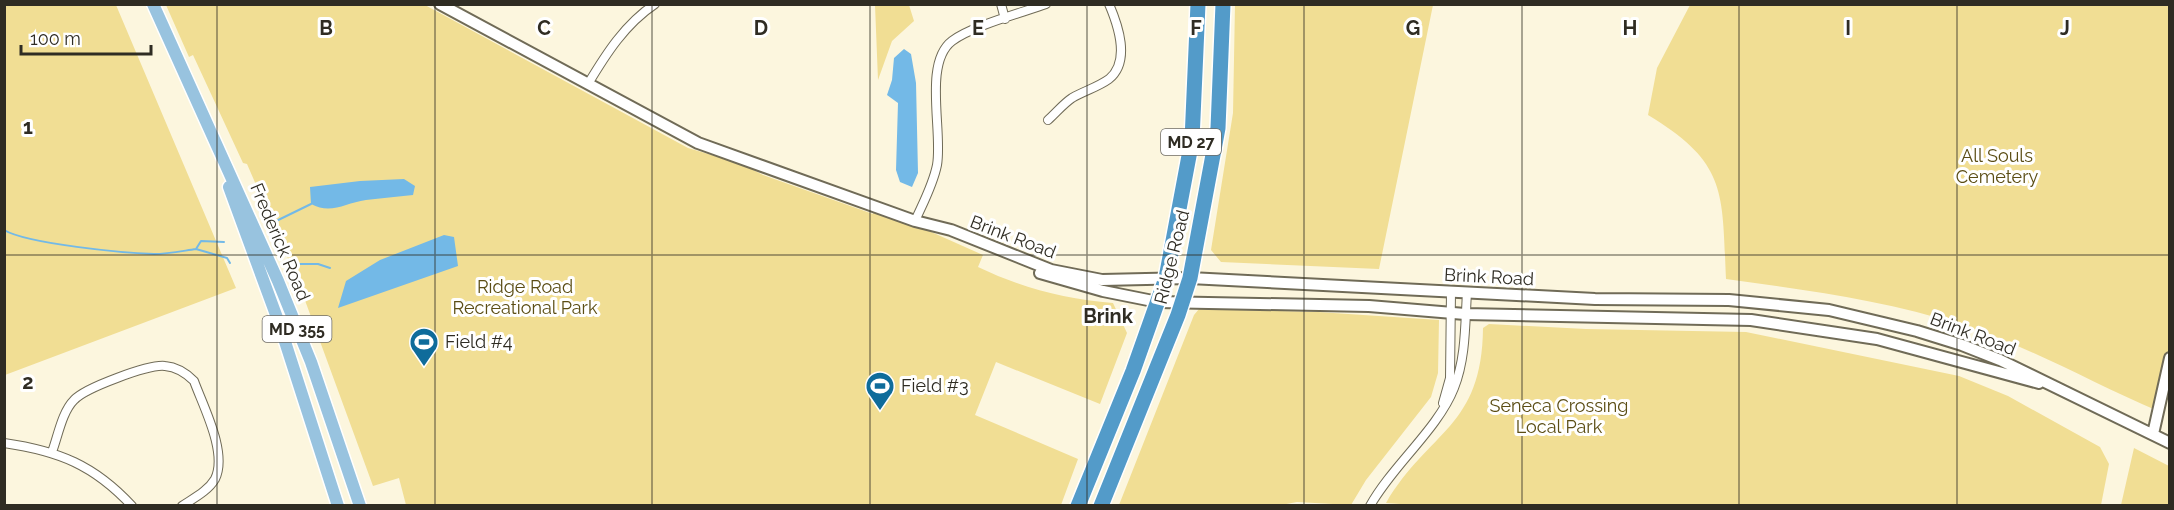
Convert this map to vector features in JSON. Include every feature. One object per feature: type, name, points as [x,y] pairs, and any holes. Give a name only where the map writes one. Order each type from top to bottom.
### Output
[{"type":"highway","name":"Ridge Road","points":[[1078,506],[1133,371],[1166,278],[1192,140],[1198,4]]},
{"type":"highway","name":"Ridge Road","points":[[1101,506],[1183,302],[1190,278],[1218,128],[1223,4]]},
{"type":"main road","name":"Frederick Road","points":[[153,4],[224,166],[235,182],[311,362],[360,506]]},
{"type":"main road","name":"Brink Road","points":[[440,4],[698,143],[915,221],[1055,279],[1158,302],[1346,305],[1465,314],[1750,320],[1877,339],[2016,379],[2057,388]]},
{"type":"main road","name":"Frederick Road","points":[[224,166],[227,182],[279,322],[338,506]]},
{"type":"main road","name":"Brink Road","points":[[915,221],[951,230],[1051,270],[1102,280],[1190,278],[1595,299],[1729,300],[1829,310],[1917,331],[1962,345],[2169,443]]},
{"type":"main road","points":[[2153,434],[2169,358]]},
{"type":"street","points":[[588,84],[607,53],[637,18],[655,4]]},
{"type":"street","points":[[1001,4],[1005,19]]},
{"type":"street","points":[[915,221],[932,184],[937,165],[939,132],[936,73],[940,55],[957,37],[1046,4]]},
{"type":"street","points":[[1048,120],[1072,98],[1111,78],[1121,58],[1121,47],[1119,30],[1109,4]]},
{"type":"street","points":[[1440,413],[1450,378],[1451,291]]},
{"type":"street","points":[[1370,506],[1393,471],[1440,413],[1454,390],[1462,364],[1467,292]]},
{"type":"street","points":[[52,452],[72,402],[82,393],[152,367],[164,366],[185,372],[194,381],[219,452],[214,480],[204,492],[182,506]]},
{"type":"street","points":[[4,443],[52,452],[80,463],[112,484],[132,506]]},
{"type":"green space","points":[[4,5],[116,5],[236,288],[5,375]]},
{"type":"green space","name":"Ridge Road Recreational Park","points":[[166,5],[425,5],[688,148],[742,164],[763,175],[873,214],[873,206],[983,255],[978,267],[1027,287],[1078,299],[1113,303],[1127,333],[1100,404],[996,362],[975,415],[1078,459],[1061,505],[406,505],[399,478],[373,486],[299,284],[247,164],[243,163],[193,55],[189,57]]},
{"type":"green space","points":[[875,5],[909,5],[914,21],[892,41],[878,80]]},
{"type":"green space","points":[[1235,5],[1433,5],[1379,269],[1221,262],[1211,250],[1233,113]]},
{"type":"green space","name":"All Souls Cemetery","points":[[1690,5],[2169,5],[2170,358],[2158,411],[2037,354],[1988,334],[1933,316],[1875,302],[1726,279],[1721,202],[1716,183],[1707,165],[1693,149],[1674,132],[1648,115],[1657,68]]},
{"type":"green space","points":[[1199,309],[1318,312],[1439,320],[1438,373],[1431,397],[1366,480],[1351,505],[1297,502],[1276,506],[1119,505],[1194,315]]},
{"type":"green space","name":"Seneca Crossing Local Park","points":[[1489,324],[1586,329],[1746,332],[1959,376],[2008,396],[2100,447],[2109,464],[2101,505],[1428,506],[1386,503],[1402,479],[1450,426],[1463,408],[1473,387],[1480,361],[1483,328]]},
{"type":"green space","points":[[2134,448],[2169,466],[2169,505],[2121,505]]},
{"type":"water","points":[[904,49],[911,54],[916,83],[918,173],[912,187],[900,182],[896,170],[898,103],[887,95],[892,80],[894,58]]},
{"type":"water","points":[[404,179],[415,186],[413,195],[358,201],[332,208],[311,204],[310,187]]},
{"type":"water","points":[[444,235],[454,237],[458,266],[338,308],[346,281],[380,260]]},
{"type":"waterway","points":[[268,225],[311,204]]},
{"type":"waterway","points":[[4,230],[33,240],[100,250],[154,254],[196,249],[201,241],[224,242]]},
{"type":"waterway","points":[[196,249],[227,258],[230,263]]},
{"type":"waterway","points":[[293,264],[318,264],[330,268]]},
{"type":"place","name":"Field #4","points":[[424,368]]},
{"type":"place","name":"Field #3","points":[[880,412]]},
{"type":"district","name":"Brink","points":[[1108,316]]}]
